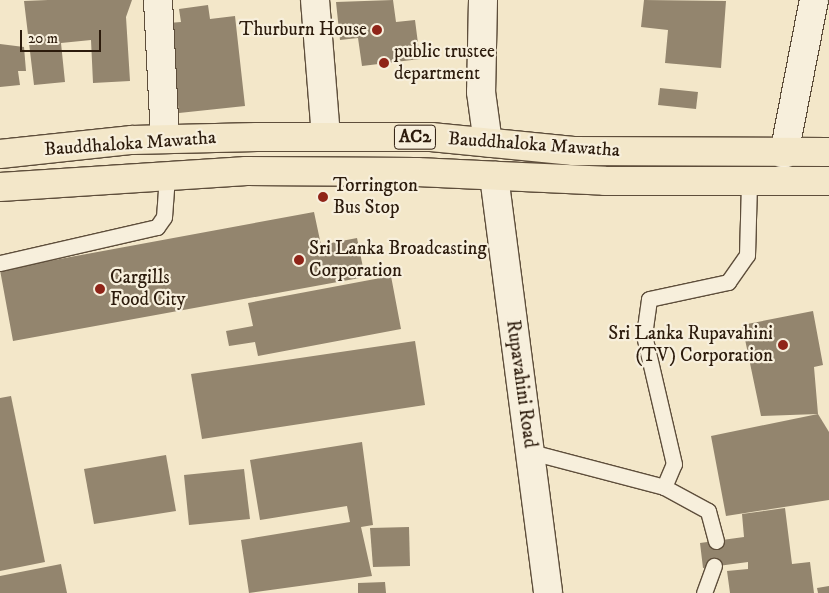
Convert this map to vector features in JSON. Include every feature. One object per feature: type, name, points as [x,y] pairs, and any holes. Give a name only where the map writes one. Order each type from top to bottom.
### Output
[{"type":"main road","name":"Bauddhaloka Mawatha","points":[[0,154],[165,139],[431,136],[574,152],[784,154],[829,152]]},
{"type":"main road","name":"Bauddhaloka Mawatha","points":[[0,187],[274,171],[749,183],[829,181]]},
{"type":"street","points":[[158,0],[165,139]]},
{"type":"street","points":[[315,0],[326,137]]},
{"type":"street","name":"Rupavahini Road","points":[[483,0],[481,92],[531,452],[548,593]]},
{"type":"street","points":[[784,154],[814,0]]},
{"type":"lane","points":[[0,263],[157,227],[164,216],[167,176]]},
{"type":"lane","points":[[664,487],[674,464],[644,335],[649,299],[728,282],[747,255],[749,183]]},
{"type":"lane","points":[[531,452],[664,487],[708,511],[716,540]]},
{"type":"lane","points":[[704,593],[714,566]]},
{"type":"building","points":[[132,0],[126,17],[130,81],[93,83],[91,40],[61,43],[65,82],[34,85],[24,1]]},
{"type":"building","name":"Thurburn House","points":[[393,0],[396,22],[415,20],[420,59],[362,66],[358,38],[340,40],[336,2]]},
{"type":"building","points":[[644,0],[726,1],[721,68],[665,63],[668,30],[641,27]]},
{"type":"building","points":[[208,5],[210,19],[235,16],[245,106],[179,113],[168,23],[181,22],[179,9]]},
{"type":"building","points":[[0,44],[24,47],[26,71],[18,71],[20,85],[0,87]]},
{"type":"building","points":[[660,88],[698,92],[696,109],[658,105]]},
{"type":"building","points":[[314,212],[321,245],[357,238],[365,277],[13,341],[0,270]]},
{"type":"building","points":[[391,276],[401,329],[258,356],[255,342],[229,346],[226,331],[253,326],[248,303]]},
{"type":"building","name":"Sri Lanka Rupavahini (TV) Corporation","points":[[813,311],[823,365],[814,367],[818,414],[761,416],[742,325]]},
{"type":"building","points":[[415,341],[425,405],[202,439],[191,374]]},
{"type":"building","points":[[11,396],[45,562],[0,571],[0,398]]},
{"type":"building","points":[[818,414],[829,432],[829,500],[726,516],[711,436]]},
{"type":"building","points":[[362,442],[373,525],[361,527],[372,576],[249,593],[241,540],[350,522],[347,506],[260,520],[250,460]]},
{"type":"building","points":[[166,455],[176,511],[94,524],[84,469]]},
{"type":"building","points":[[244,469],[250,519],[189,525],[184,475]]},
{"type":"building","points":[[785,508],[792,564],[810,562],[814,593],[730,593],[727,571],[748,569],[748,562],[703,568],[700,543],[744,537],[742,514]]},
{"type":"building","points":[[409,527],[410,566],[373,567],[370,528]]},
{"type":"building","points":[[61,564],[67,593],[0,593],[0,576]]},
{"type":"building","points":[[385,582],[386,593],[358,593],[358,583]]},
{"type":"building","points":[[829,586],[829,593],[818,593],[817,588]]},
{"type":"place","name":"Thurburn House","points":[[377,30]]},
{"type":"place","name":"public trustee department","points":[[384,63]]},
{"type":"place","name":"Torrington Bus Stop","points":[[323,197]]},
{"type":"place","name":"Sri Lanka Broadcasting Corporation","points":[[299,260]]},
{"type":"place","name":"Cargills Food City","points":[[100,289]]},
{"type":"place","name":"Sri Lanka Rupavahini (TV) Corporation","points":[[783,345]]}]
